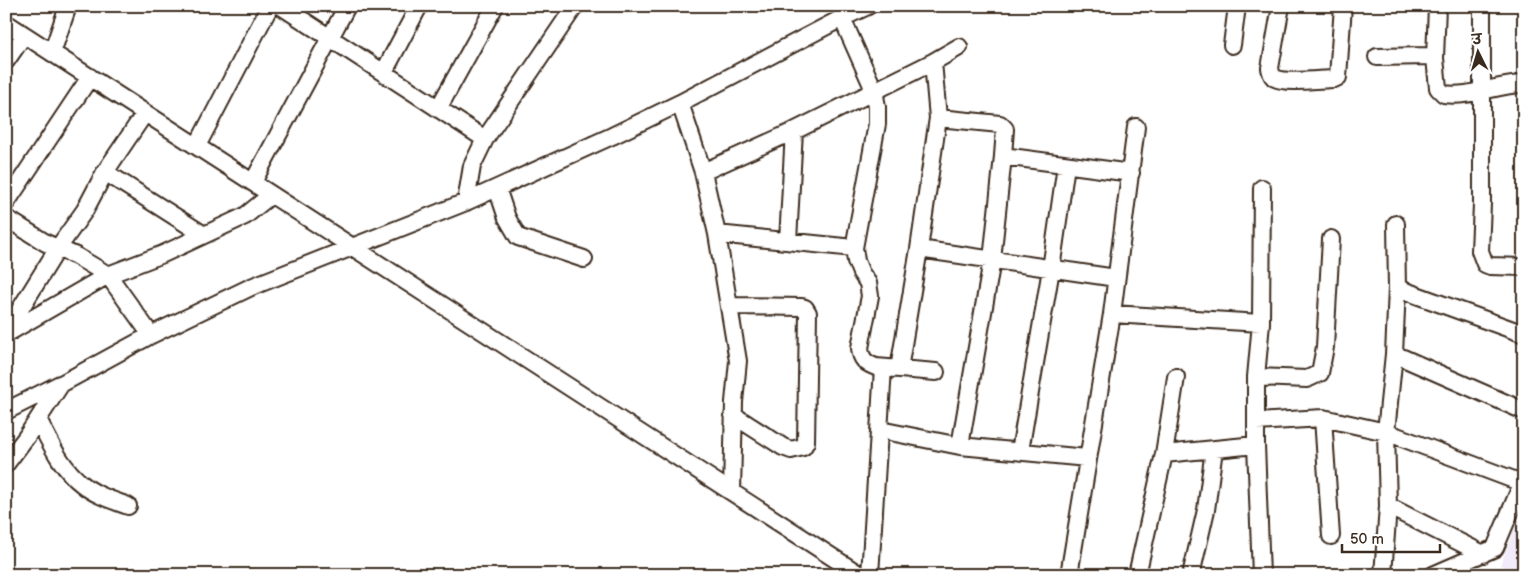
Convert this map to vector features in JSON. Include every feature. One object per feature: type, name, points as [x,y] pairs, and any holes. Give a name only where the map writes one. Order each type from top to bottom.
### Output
[{"type":"street","points":[[52,53],[68,6]]},
{"type":"street","points":[[197,146],[270,6]]},
{"type":"street","points":[[282,6],[329,39],[384,72],[486,140]]},
{"type":"street","points":[[253,182],[347,6]]},
{"type":"street","points":[[384,72],[419,6]]},
{"type":"street","points":[[438,109],[495,6]]},
{"type":"street","points":[[466,202],[472,166],[486,140],[575,6]]},
{"type":"street","points":[[6,411],[61,384],[151,335],[251,287],[497,188],[680,103],[868,6]]},
{"type":"street","points":[[1232,45],[1237,6]]},
{"type":"street","points":[[1281,6],[1270,68],[1271,74],[1275,78],[1292,81],[1334,79],[1338,77],[1340,73],[1343,6]]},
{"type":"street","points":[[1436,6],[1435,58],[1438,88],[1442,93],[1482,91],[1511,84],[1524,84]]},
{"type":"street","points":[[1482,6],[1482,204],[1480,251],[1485,264],[1490,266],[1524,267]]},
{"type":"street","points":[[842,18],[874,90],[877,107],[876,124],[854,248],[856,261],[868,283],[870,296],[860,348],[861,354],[867,364],[936,372]]},
{"type":"street","points":[[6,23],[860,575]]},
{"type":"street","points":[[6,62],[24,34]]},
{"type":"street","points":[[703,172],[794,131],[933,62],[959,46]]},
{"type":"street","points":[[1377,57],[1428,56],[1435,58]]},
{"type":"street","points":[[870,575],[880,430],[891,368],[919,249],[938,118],[933,62]]},
{"type":"street","points":[[6,203],[90,77]]},
{"type":"street","points":[[680,103],[703,172],[717,234],[738,361],[734,415],[732,492]]},
{"type":"street","points":[[6,333],[58,248],[85,210],[105,172],[145,113]]},
{"type":"street","points":[[938,118],[1000,124],[1005,129],[992,260],[960,446]]},
{"type":"street","points":[[1069,575],[1112,314],[1136,127]]},
{"type":"street","points":[[788,241],[794,131]]},
{"type":"street","points":[[1003,156],[1130,173]]},
{"type":"street","points":[[1020,451],[1051,269],[1066,165]]},
{"type":"street","points":[[105,172],[204,235]]},
{"type":"street","points":[[497,188],[507,218],[518,237],[584,258]]},
{"type":"street","points":[[1261,575],[1256,445],[1256,377],[1261,323],[1262,188]]},
{"type":"street","points":[[6,333],[108,275],[163,254],[245,216],[272,195]]},
{"type":"street","points":[[6,218],[38,238],[76,256],[108,275],[151,335]]},
{"type":"street","points":[[1383,575],[1388,506],[1386,432],[1394,354],[1397,288],[1396,224]]},
{"type":"street","points":[[717,234],[854,248]]},
{"type":"street","points":[[1256,377],[1307,378],[1320,373],[1325,347],[1331,239]]},
{"type":"street","points":[[919,249],[1116,278]]},
{"type":"street","points":[[1397,288],[1524,334]]},
{"type":"street","points":[[729,306],[798,307],[805,308],[808,314],[806,442],[803,447],[791,450],[783,447],[734,415]]},
{"type":"street","points":[[1112,314],[1261,323]]},
{"type":"street","points":[[1394,354],[1524,411]]},
{"type":"street","points":[[1137,575],[1164,454],[1176,377]]},
{"type":"street","points":[[6,464],[61,384]]},
{"type":"street","points":[[1256,422],[1323,418],[1386,432],[1523,481],[1495,548],[1433,575]]},
{"type":"street","points":[[1323,418],[1331,536]]},
{"type":"street","points":[[38,419],[60,461],[82,484],[98,494],[128,506]]},
{"type":"street","points":[[880,430],[960,446],[1087,458]]},
{"type":"street","points":[[1164,454],[1256,445]]},
{"type":"street","points":[[1191,575],[1206,510],[1214,449]]},
{"type":"street","points":[[1388,506],[1483,554]]},
{"type":"shaded area","points":[[1524,506],[1524,573],[1500,565]]}]
